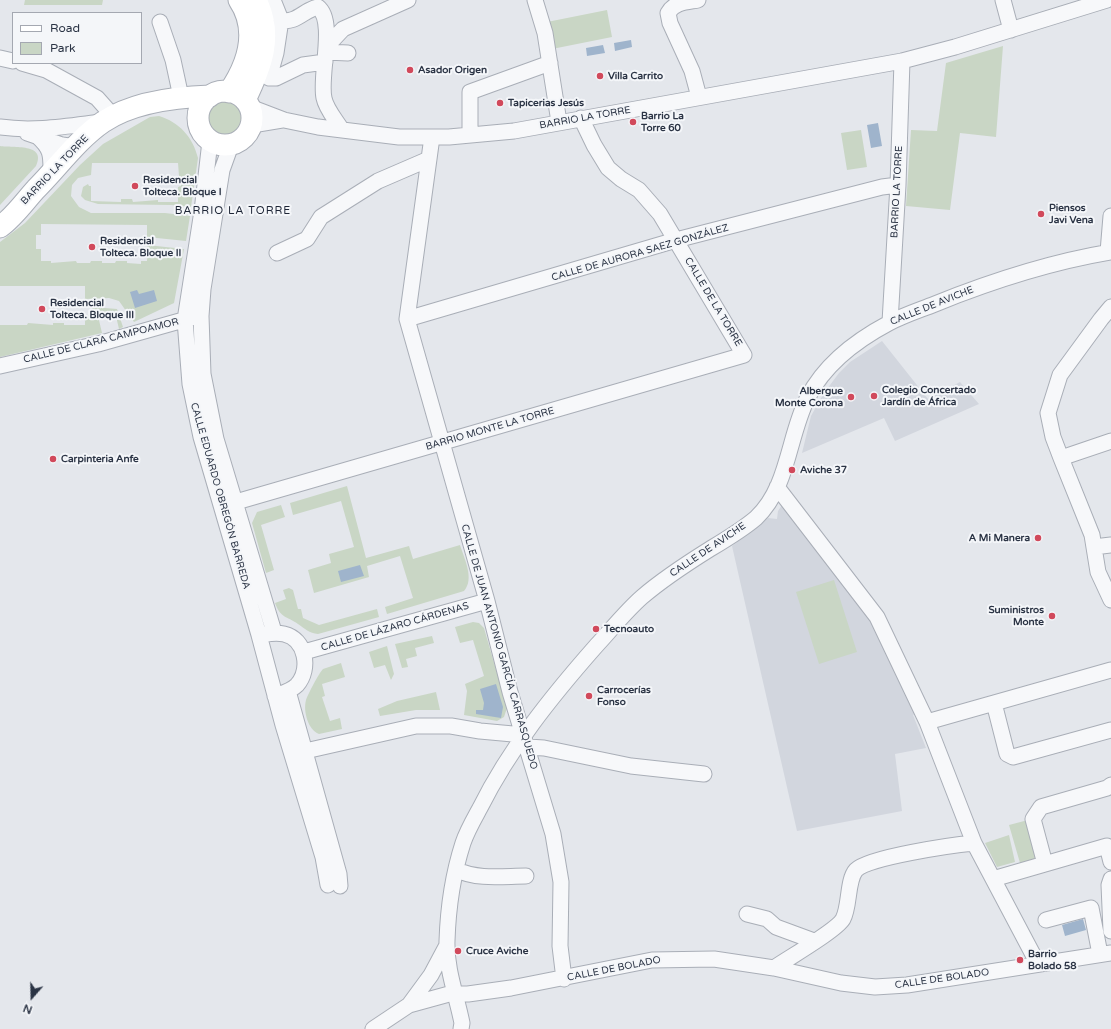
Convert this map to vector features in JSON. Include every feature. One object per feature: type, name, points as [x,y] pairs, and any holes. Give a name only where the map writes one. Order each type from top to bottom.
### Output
[{"type":"main road","points":[[237,104],[201,106],[198,118],[201,131],[210,141],[220,145],[231,145],[244,138],[237,104],[250,43],[245,12],[239,0]]},
{"type":"main road","points":[[237,104],[263,57],[265,46],[263,19],[256,0]]},
{"type":"main road","name":"BARRIO LA TORRE","points":[[0,226],[76,147],[108,119],[144,105],[181,97],[237,104]]},
{"type":"main road","name":"BARRIO LA TORRE","points":[[144,105],[173,107],[198,118]]},
{"type":"street","points":[[273,0],[281,20],[276,53],[269,78],[276,78],[303,66],[326,53],[343,28],[408,0]]},
{"type":"street","points":[[535,0],[545,33],[559,122]]},
{"type":"street","points":[[698,0],[672,7],[668,13],[670,23],[692,71],[699,98]]},
{"type":"street","points":[[1003,0],[1011,30]]},
{"type":"street","name":"BARRIO LA TORRE","points":[[237,104],[284,120],[318,127],[399,136],[432,137],[514,131],[902,61],[955,47],[1107,0]]},
{"type":"street","points":[[281,20],[286,21],[299,17],[318,7],[322,9],[325,18],[326,53],[324,98],[342,130]]},
{"type":"street","points":[[158,31],[173,60],[181,97]]},
{"type":"street","points":[[326,53],[348,53]]},
{"type":"street","points":[[0,58],[12,61]]},
{"type":"street","name":"BARRIO LA TORRE","points":[[890,322],[898,185],[902,61]]},
{"type":"street","points":[[470,135],[470,92],[550,63]]},
{"type":"street","points":[[25,64],[46,70],[97,98],[108,119],[41,132]]},
{"type":"street","name":"CALLE DE LA TORRE","points":[[581,118],[594,145],[608,168],[621,179],[639,190],[660,214],[744,355]]},
{"type":"street","points":[[0,127],[68,137],[76,147]]},
{"type":"street","points":[[41,132],[51,157],[51,174]]},
{"type":"street","points":[[407,319],[432,137]]},
{"type":"street","name":"CALLE EDUARDO OBREGÓN BARREDA","points":[[210,141],[202,211],[185,320],[187,359],[195,410],[259,635],[282,694]]},
{"type":"street","name":"CALLE EDUARDO OBREGÓN BARREDA","points":[[231,145],[222,170],[203,288],[201,316],[203,374],[207,401],[216,439],[236,502],[244,537],[274,632]]},
{"type":"street","points":[[277,253],[307,239],[321,217],[378,181],[429,159]]},
{"type":"street","name":"CALLE DE AURORA SAEZ GONZÁLEZ","points":[[407,319],[676,240],[882,187],[898,185]]},
{"type":"street","points":[[1109,252],[1111,216]]},
{"type":"street","name":"CALLE DE AVICHE","points":[[373,1029],[409,1005],[456,992],[450,970],[447,945],[451,895],[459,857],[467,834],[488,792],[526,741],[535,718],[628,611],[676,570],[754,520],[769,504],[777,487],[800,414],[808,396],[819,378],[846,351],[890,322],[992,282],[1053,265],[1109,252]]},
{"type":"street","points":[[1111,307],[1101,318],[1060,375],[1054,390],[1048,413],[1053,437],[1092,535],[1098,572],[1111,600]]},
{"type":"street","name":"CALLE DE CLARA CAMPOAMOR","points":[[0,366],[98,344],[201,316]]},
{"type":"street","name":"CALLE DE JUAN ANTONIO GARCÍA CARRASQUEDO","points":[[407,319],[487,601],[510,692],[553,834],[560,882],[560,946],[564,979]]},
{"type":"street","name":"BARRIO MONTE LA TORRE","points":[[236,502],[744,355]]},
{"type":"street","points":[[1061,458],[1111,441]]},
{"type":"street","points":[[777,487],[877,617],[927,722],[974,843],[1038,964]]},
{"type":"street","points":[[1094,547],[1111,545]]},
{"type":"street","name":"CALLE DE LÁZARO CÁRDENAS","points":[[304,652],[487,601]]},
{"type":"street","points":[[259,635],[274,632],[285,634],[298,642],[304,652],[306,664],[303,674],[297,685],[282,694],[299,752],[338,868],[334,885]]},
{"type":"street","points":[[927,722],[1111,670]]},
{"type":"street","points":[[994,703],[1007,754],[1013,757],[1111,730]]},
{"type":"street","points":[[299,752],[416,726],[451,726],[526,741],[631,766],[704,774]]},
{"type":"street","points":[[1045,864],[1033,819],[1041,807],[1107,788],[1111,785]]},
{"type":"street","points":[[774,968],[814,942],[842,920],[847,909],[852,877],[857,870],[888,857],[974,843]]},
{"type":"street","points":[[993,879],[1107,846],[1111,862]]},
{"type":"street","points":[[457,870],[466,874],[483,876],[526,876]]},
{"type":"street","points":[[1111,879],[1109,885],[1111,931]]},
{"type":"street","points":[[1046,920],[1091,908],[1106,954]]},
{"type":"street","points":[[747,914],[767,919],[776,927],[814,942]]},
{"type":"street","name":"CALLE DE AVICHE","points":[[409,1005],[431,975],[447,945]]},
{"type":"street","name":"CALLE DE BOLADO","points":[[456,992],[476,993],[564,979],[652,960],[714,959],[774,968],[841,983],[876,987],[907,985],[1106,954]]},
{"type":"street","points":[[456,992],[462,1023],[461,1029]]},
{"type":"shaded area","name":"Colegio Concertado Jardín de África","points":[[882,341],[928,399],[960,382],[979,404],[895,441],[884,418],[802,453],[811,416],[824,393],[839,373],[850,362]]},
{"type":"shaded area","points":[[782,505],[840,574],[874,627],[918,713],[913,715],[926,748],[895,754],[902,811],[797,831],[732,546],[768,518],[777,519],[778,511]]},
{"type":"green space","points":[[25,0],[103,0],[102,5],[24,5]]},
{"type":"green space","points":[[607,10],[612,37],[552,49],[547,22]]},
{"type":"green space","points":[[1003,46],[996,137],[960,133],[950,210],[906,206],[911,130],[937,131],[946,63]]},
{"type":"green space","points":[[223,100],[233,103],[238,108],[241,118],[238,128],[233,133],[223,136],[213,133],[208,128],[205,118],[208,108],[213,103]]},
{"type":"green space","points":[[159,116],[179,126],[189,137],[196,150],[198,158],[191,207],[171,205],[98,204],[85,200],[81,196],[83,187],[88,184],[91,186],[91,201],[121,202],[121,199],[132,199],[133,202],[158,200],[158,202],[178,202],[178,187],[181,186],[181,176],[179,176],[178,163],[92,163],[91,175],[78,178],[72,185],[71,196],[79,207],[91,213],[165,213],[190,216],[186,241],[147,237],[147,225],[41,224],[41,235],[36,235],[36,249],[41,249],[41,261],[51,261],[51,263],[76,261],[77,263],[90,263],[91,261],[102,261],[102,263],[115,263],[116,261],[127,261],[127,263],[141,264],[141,261],[147,261],[147,245],[184,249],[174,303],[134,322],[119,301],[109,298],[85,299],[85,286],[0,286],[0,242],[25,223],[80,165],[103,144],[150,117]]},
{"type":"green space","points":[[861,130],[867,167],[847,170],[841,133]]},
{"type":"green space","points":[[0,146],[20,147],[33,150],[37,153],[38,159],[36,166],[0,205]]},
{"type":"green space","points":[[93,307],[117,309],[123,327],[119,329],[115,312],[98,316],[102,333],[0,357],[0,325],[27,325],[28,323],[53,325],[53,323],[64,323],[64,325],[85,325],[85,321]]},
{"type":"green space","points":[[347,486],[366,558],[409,546],[413,559],[460,545],[469,575],[469,581],[464,591],[387,614],[385,607],[413,598],[400,556],[367,566],[369,577],[314,593],[308,570],[331,563],[329,554],[354,547],[341,501],[293,515],[290,503]]},
{"type":"green space","points":[[281,505],[285,517],[261,525],[274,570],[266,573],[252,523],[257,512]]},
{"type":"green space","points":[[834,580],[857,652],[819,664],[796,592]]},
{"type":"green space","points":[[289,588],[293,590],[298,609],[301,609],[303,618],[319,625],[377,609],[379,617],[318,634],[312,633],[282,615],[277,608],[275,603],[286,599],[283,590]]},
{"type":"green space","points":[[473,622],[479,623],[484,628],[507,708],[504,717],[497,721],[464,715],[467,691],[465,684],[484,676],[473,640],[460,643],[455,627]]},
{"type":"green space","points":[[432,636],[434,643],[415,648],[417,656],[406,659],[408,667],[402,668],[395,644]]},
{"type":"green space","points":[[387,646],[394,674],[391,680],[385,665],[374,668],[369,652]]},
{"type":"green space","points":[[341,663],[345,677],[322,684],[325,696],[322,697],[330,721],[340,718],[342,729],[319,734],[312,729],[307,720],[305,709],[306,700],[323,669]]},
{"type":"green space","points":[[436,692],[440,710],[416,710],[380,716],[378,709],[397,701]]},
{"type":"green space","points":[[1028,820],[1038,858],[1020,863],[1009,825]]},
{"type":"green space","points":[[1009,835],[1015,862],[997,867],[985,843]]},
{"type":"water","points":[[631,40],[632,47],[615,51],[614,43]]},
{"type":"water","points":[[603,45],[605,53],[587,56],[586,48]]},
{"type":"water","points":[[878,123],[882,146],[871,148],[867,125]]},
{"type":"water","points":[[137,290],[139,294],[154,290],[157,301],[135,308],[130,292]]},
{"type":"water","points":[[360,565],[364,576],[341,582],[338,571]]},
{"type":"water","points":[[496,684],[503,707],[501,718],[476,714],[476,710],[483,710],[484,703],[480,689]]},
{"type":"water","points":[[1083,919],[1086,930],[1065,936],[1062,925]]},
{"type":"place","name":"Asador Origen","points":[[410,70]]},
{"type":"place","name":"Villa Carrito","points":[[600,76]]},
{"type":"place","name":"Tapicerias Jesús","points":[[500,103]]},
{"type":"place","name":"Barrio La Torre 60","points":[[633,122]]},
{"type":"place","name":"Residencial Tolteca. Bloque I","points":[[135,186]]},
{"type":"place","name":"Piensos Javi Vena","points":[[1041,214]]},
{"type":"place","name":"Residencial Tolteca. Bloque II","points":[[92,247]]},
{"type":"place","name":"Residencial Tolteca. Bloque III","points":[[42,309]]},
{"type":"place","name":"Colegio Concertado Jardín de África","points":[[874,396]]},
{"type":"place","name":"Albergue Monte Corona","points":[[851,397]]},
{"type":"place","name":"Carpinteria Anfe","points":[[53,459]]},
{"type":"place","name":"Aviche 37","points":[[792,470]]},
{"type":"place","name":"A Mi Manera","points":[[1038,538]]},
{"type":"place","name":"Suministros Monte","points":[[1052,616]]},
{"type":"place","name":"Tecnoauto","points":[[596,629]]},
{"type":"place","name":"Carrocerías Fonso","points":[[589,696]]},
{"type":"place","name":"Cruce Aviche","points":[[458,951]]},
{"type":"place","name":"Barrio Bolado 58","points":[[1020,960]]},
{"type":"district","name":"BARRIO LA TORRE","points":[[233,211]]}]
